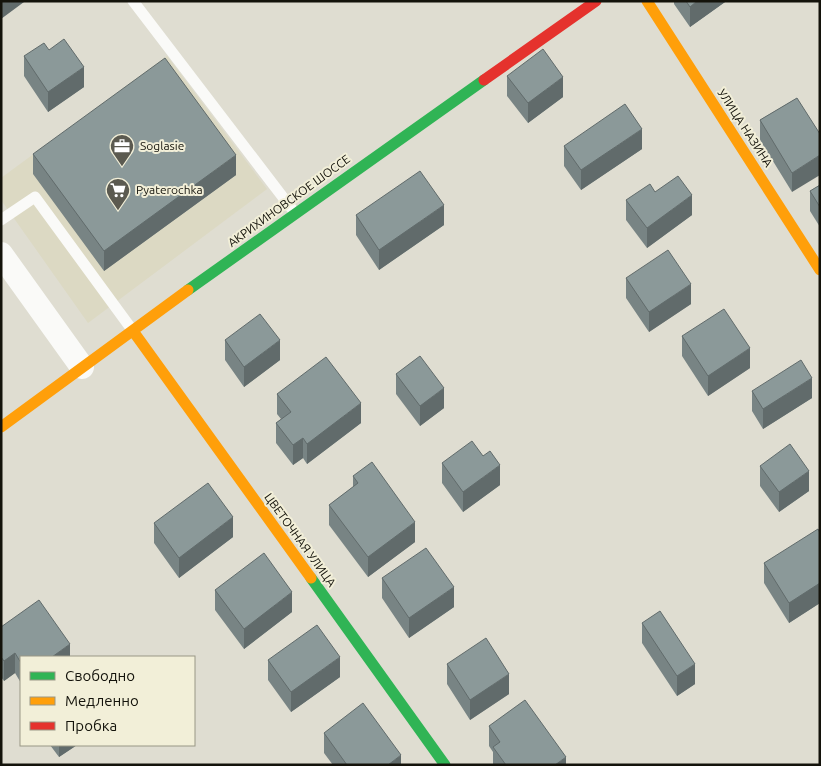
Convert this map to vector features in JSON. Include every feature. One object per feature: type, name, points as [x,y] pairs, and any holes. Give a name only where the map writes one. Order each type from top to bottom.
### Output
[{"type":"street","name":"АКРИХИНОВСКОЕ ШОССЕ","points":[[1,427],[295,212],[596,1]]},
{"type":"street","name":"УЛИЦА НАЗИНА","points":[[647,1],[820,270]]},
{"type":"street","points":[[1,254],[82,367]]},
{"type":"street","name":"ЦВЕТОЧНАЯ УЛИЦА","points":[[133,331],[445,765]]},
{"type":"lane","points":[[133,1],[295,212]]},
{"type":"lane","points":[[1,220],[35,196],[133,331]]},
{"type":"shaded area","points":[[167,56],[267,189],[88,323],[1,200],[1,178]]},
{"type":"building","points":[[686,1],[697,1],[690,7]]},
{"type":"building","points":[[64,39],[84,67],[48,92],[24,56],[44,43],[49,50]]},
{"type":"building","points":[[543,49],[563,77],[528,103],[507,76]]},
{"type":"building","points":[[165,58],[236,155],[104,251],[33,154]]},
{"type":"building","points":[[797,98],[820,134],[820,155],[792,173],[760,120]]},
{"type":"building","points":[[625,104],[642,129],[581,170],[564,146]]},
{"type":"building","points":[[420,171],[444,205],[379,250],[356,215]]},
{"type":"building","points":[[678,176],[692,195],[647,228],[626,200],[650,184],[655,192]]},
{"type":"building","points":[[820,185],[820,207],[810,191]]},
{"type":"building","points":[[668,250],[691,284],[649,312],[626,278]]},
{"type":"building","points":[[724,309],[750,348],[708,376],[682,336]]},
{"type":"building","points":[[260,314],[280,340],[244,367],[225,340]]},
{"type":"building","points":[[420,356],[444,388],[420,406],[396,374]]},
{"type":"building","points":[[326,357],[361,403],[307,444],[303,438],[293,445],[276,423],[291,412],[277,394]]},
{"type":"building","points":[[801,360],[812,378],[763,409],[752,391]]},
{"type":"building","points":[[472,441],[483,456],[490,451],[500,465],[463,492],[442,463]]},
{"type":"building","points":[[790,444],[809,471],[779,492],[760,466]]},
{"type":"building","points":[[372,462],[415,522],[368,557],[329,505],[358,483],[353,476]]},
{"type":"building","points":[[208,483],[233,517],[179,558],[154,523]]},
{"type":"building","points":[[818,529],[820,533],[820,583],[789,603],[764,563]]},
{"type":"building","points":[[426,548],[454,587],[409,618],[382,578]]},
{"type":"building","points":[[264,553],[292,592],[244,629],[215,590]]},
{"type":"building","points":[[39,600],[70,644],[53,656],[20,656],[20,661],[15,653],[4,661],[1,657],[1,627]]},
{"type":"building","points":[[660,611],[695,664],[677,676],[642,623]]},
{"type":"building","points":[[317,625],[340,657],[291,692],[268,660]]},
{"type":"building","points":[[486,638],[509,674],[470,700],[447,664]]},
{"type":"building","points":[[525,700],[566,757],[555,765],[506,765],[493,747],[500,742],[489,726]]},
{"type":"building","points":[[363,703],[401,755],[388,765],[347,765],[324,733]]},
{"type":"traffic: fast","points":[[188,290],[484,80]]},
{"type":"traffic: fast","points":[[311,578],[445,765]]},
{"type":"traffic: slow","points":[[647,1],[820,270]]},
{"type":"traffic: slow","points":[[1,427],[188,290]]},
{"type":"traffic: slow","points":[[133,331],[311,578]]},
{"type":"traffic: jam","points":[[484,80],[596,1]]},
{"type":"place","name":"Soglasie","points":[[122,167]]},
{"type":"place","name":"Pyaterochka","points":[[118,211]]}]
